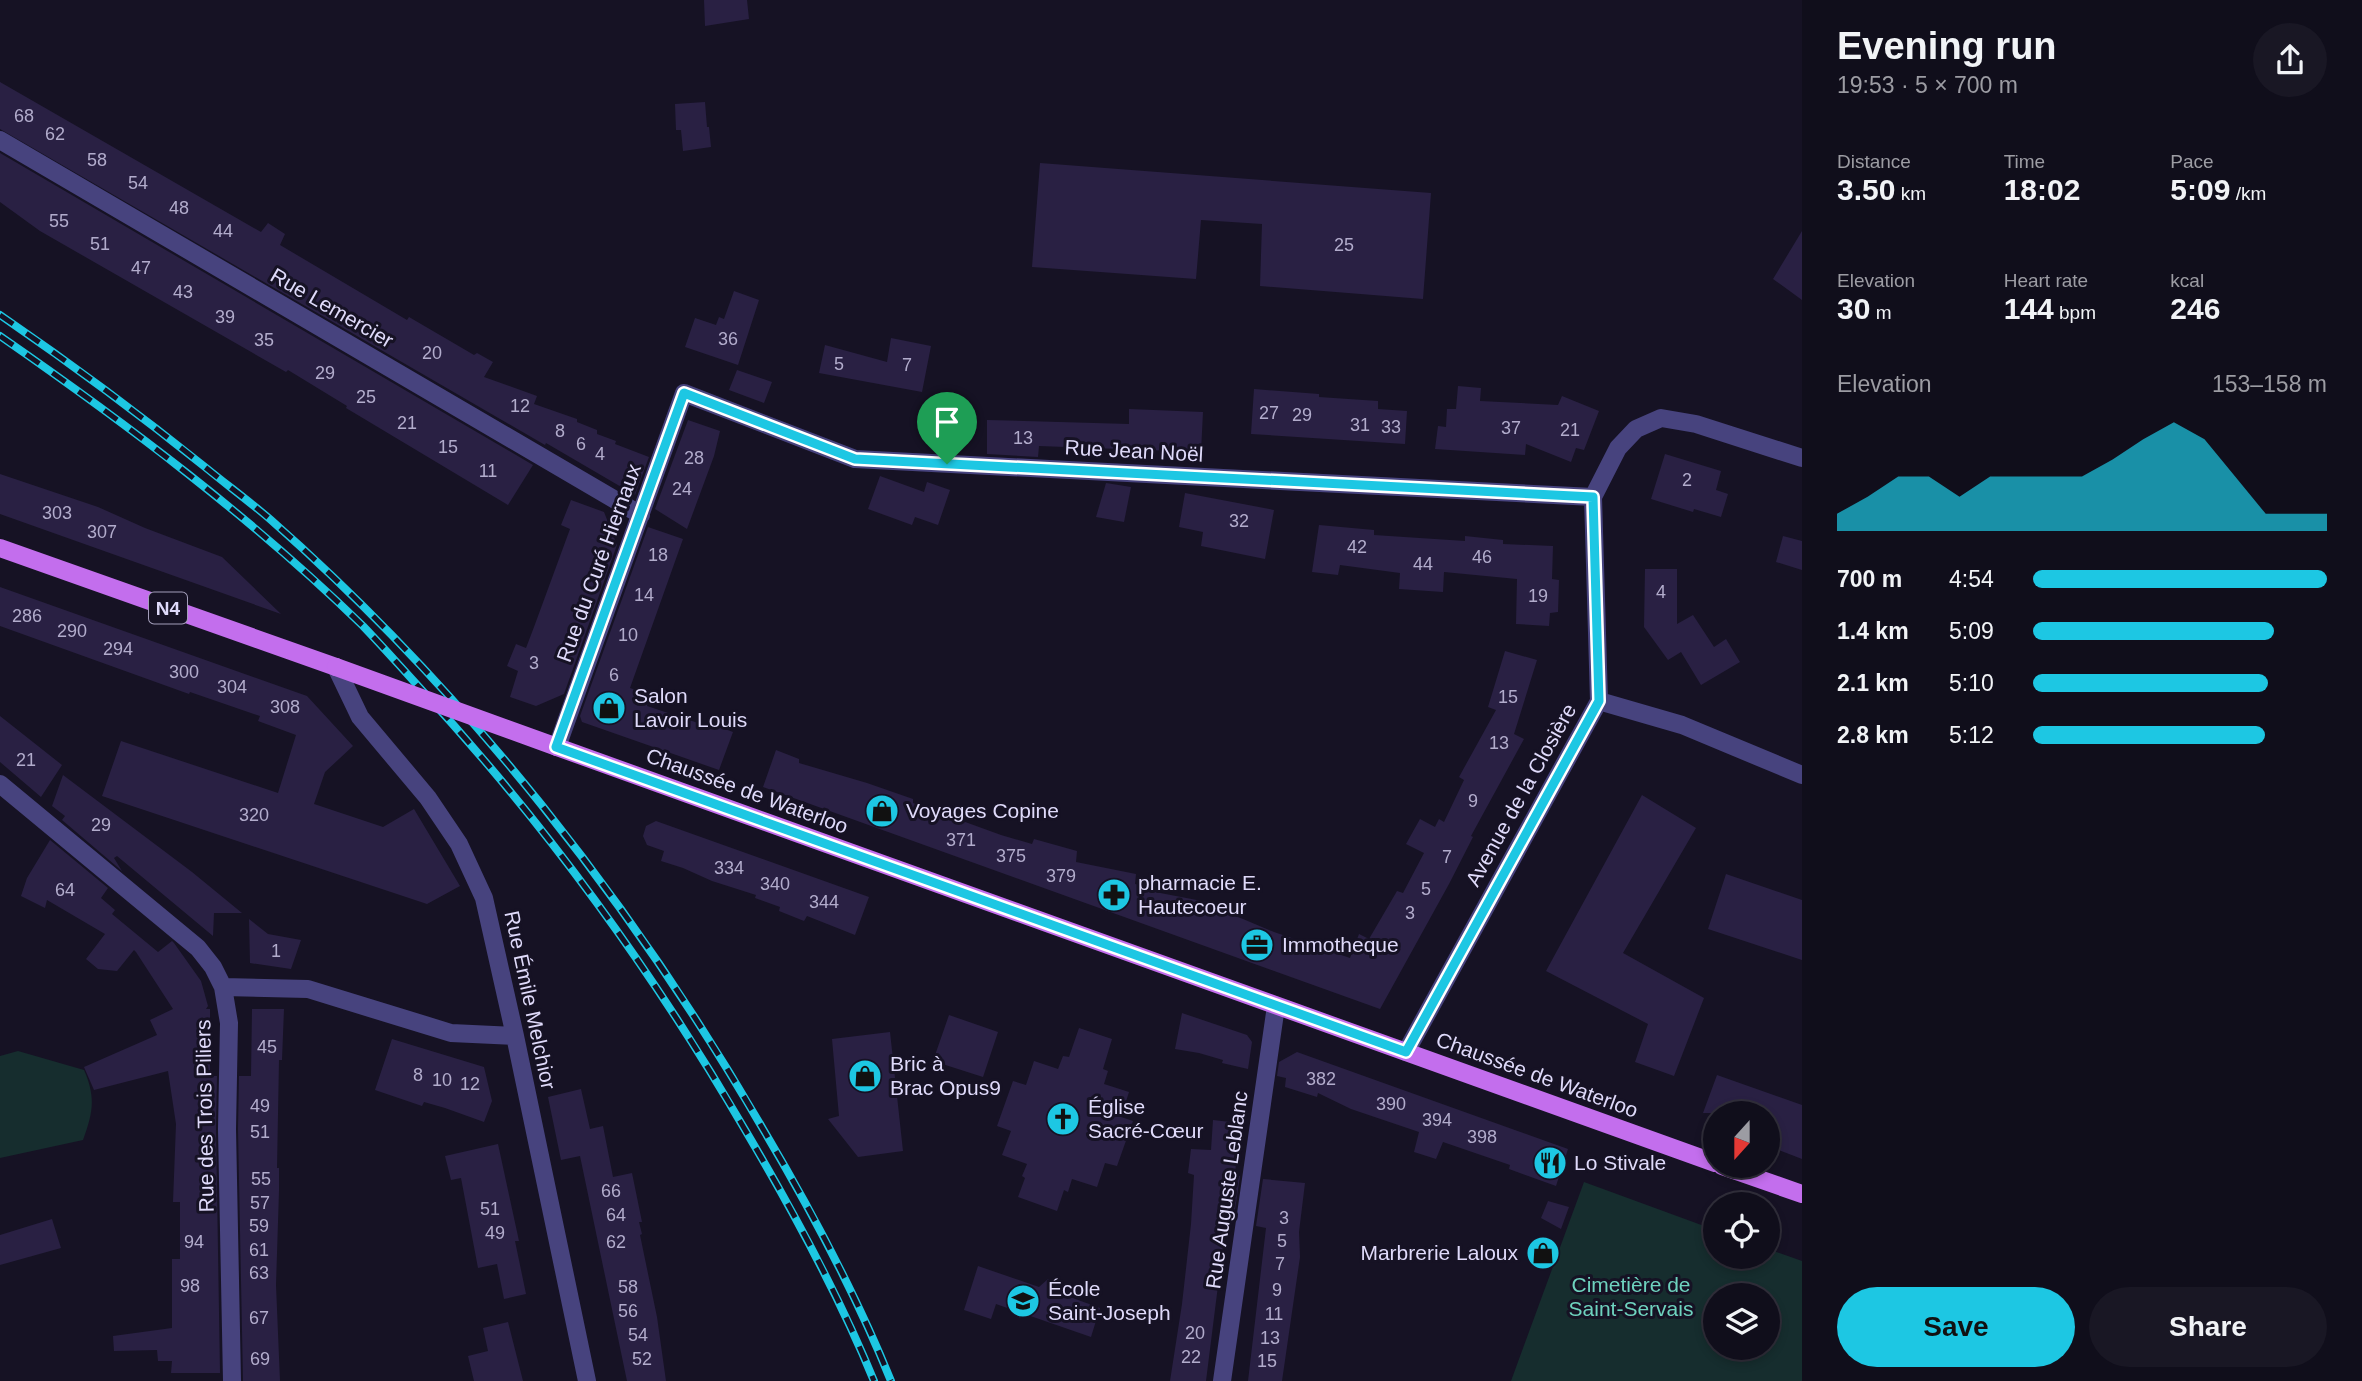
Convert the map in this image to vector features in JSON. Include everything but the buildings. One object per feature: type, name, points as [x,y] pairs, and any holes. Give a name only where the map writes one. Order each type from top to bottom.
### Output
[{"type":"main road","name":"Chaussée de Waterloo","points":[[0,548],[1703,1159]]},
{"type":"main road","points":[[1756,1178],[1802,1194]]},
{"type":"street","name":"Rue Lemercier","points":[[0,140],[641,515]]},
{"type":"street","name":"Rue du Curé Hiernaux","points":[[556,747],[684,393]]},
{"type":"street","name":"Rue Jean Noël","points":[[684,393],[855,459],[1593,497]]},
{"type":"street","points":[[1593,497],[1618,448],[1636,429],[1661,418],[1696,424],[1802,458]]},
{"type":"street","name":"Avenue de la Closière","points":[[1406,1052],[1599,701],[1593,497]]},
{"type":"street","name":"Rue Émile Melchior","points":[[337,667],[360,717],[428,798],[459,844],[484,898],[587,1381]]},
{"type":"street","points":[[1599,701],[1682,724],[1802,775]]},
{"type":"street","name":"Rue des Trois Piliers","points":[[0,784],[198,948],[214,967],[223,987],[229,1023],[227,1129],[232,1381]]},
{"type":"street","points":[[223,987],[308,989],[451,1033],[515,1036]]},
{"type":"street","name":"Rue Auguste Leblanc","points":[[1222,1381],[1276,1006]]},
{"type":"green space","points":[[18,1051],[84,1070],[92,1105],[83,1140],[0,1158],[0,1056]]},
{"type":"green space","name":"Cimetière de Saint-Servais","points":[[1584,1182],[1703,1226],[1703,1269],[1780,1269],[1780,1253],[1802,1261],[1802,1381],[1511,1381]]},
{"type":"railway","points":[[0,315],[130,408],[271,520],[412,656],[478,729],[601,883],[712,1045],[815,1221],[848,1284],[891,1381]]},
{"type":"railway","points":[[0,336],[95,403],[188,474],[321,586],[363,626],[510,791],[594,899],[709,1069],[814,1252],[874,1381]]},
{"type":"place","name":"Salon Lavoir Louis","points":[[609,708]]},
{"type":"place","name":"Voyages Copine","points":[[882,811]]},
{"type":"place","name":"pharmacie E. Hautecoeur","points":[[1114,895]]},
{"type":"place","name":"Immotheque","points":[[1257,945]]},
{"type":"place","name":"Bric à Brac Opus9","points":[[865,1076]]},
{"type":"place","name":"Église Sacré-Cœur","points":[[1063,1119]]},
{"type":"place","name":"Lo Stivale","points":[[1550,1163]]},
{"type":"place","name":"Marbrerie Laloux","points":[[1543,1253]]},
{"type":"place","name":"École Saint-Joseph","points":[[1023,1301]]},
{"type":"route","points":[[684,393],[855,459],[947,464],[1593,497],[1599,701],[1406,1052],[556,747],[684,393]]}]
